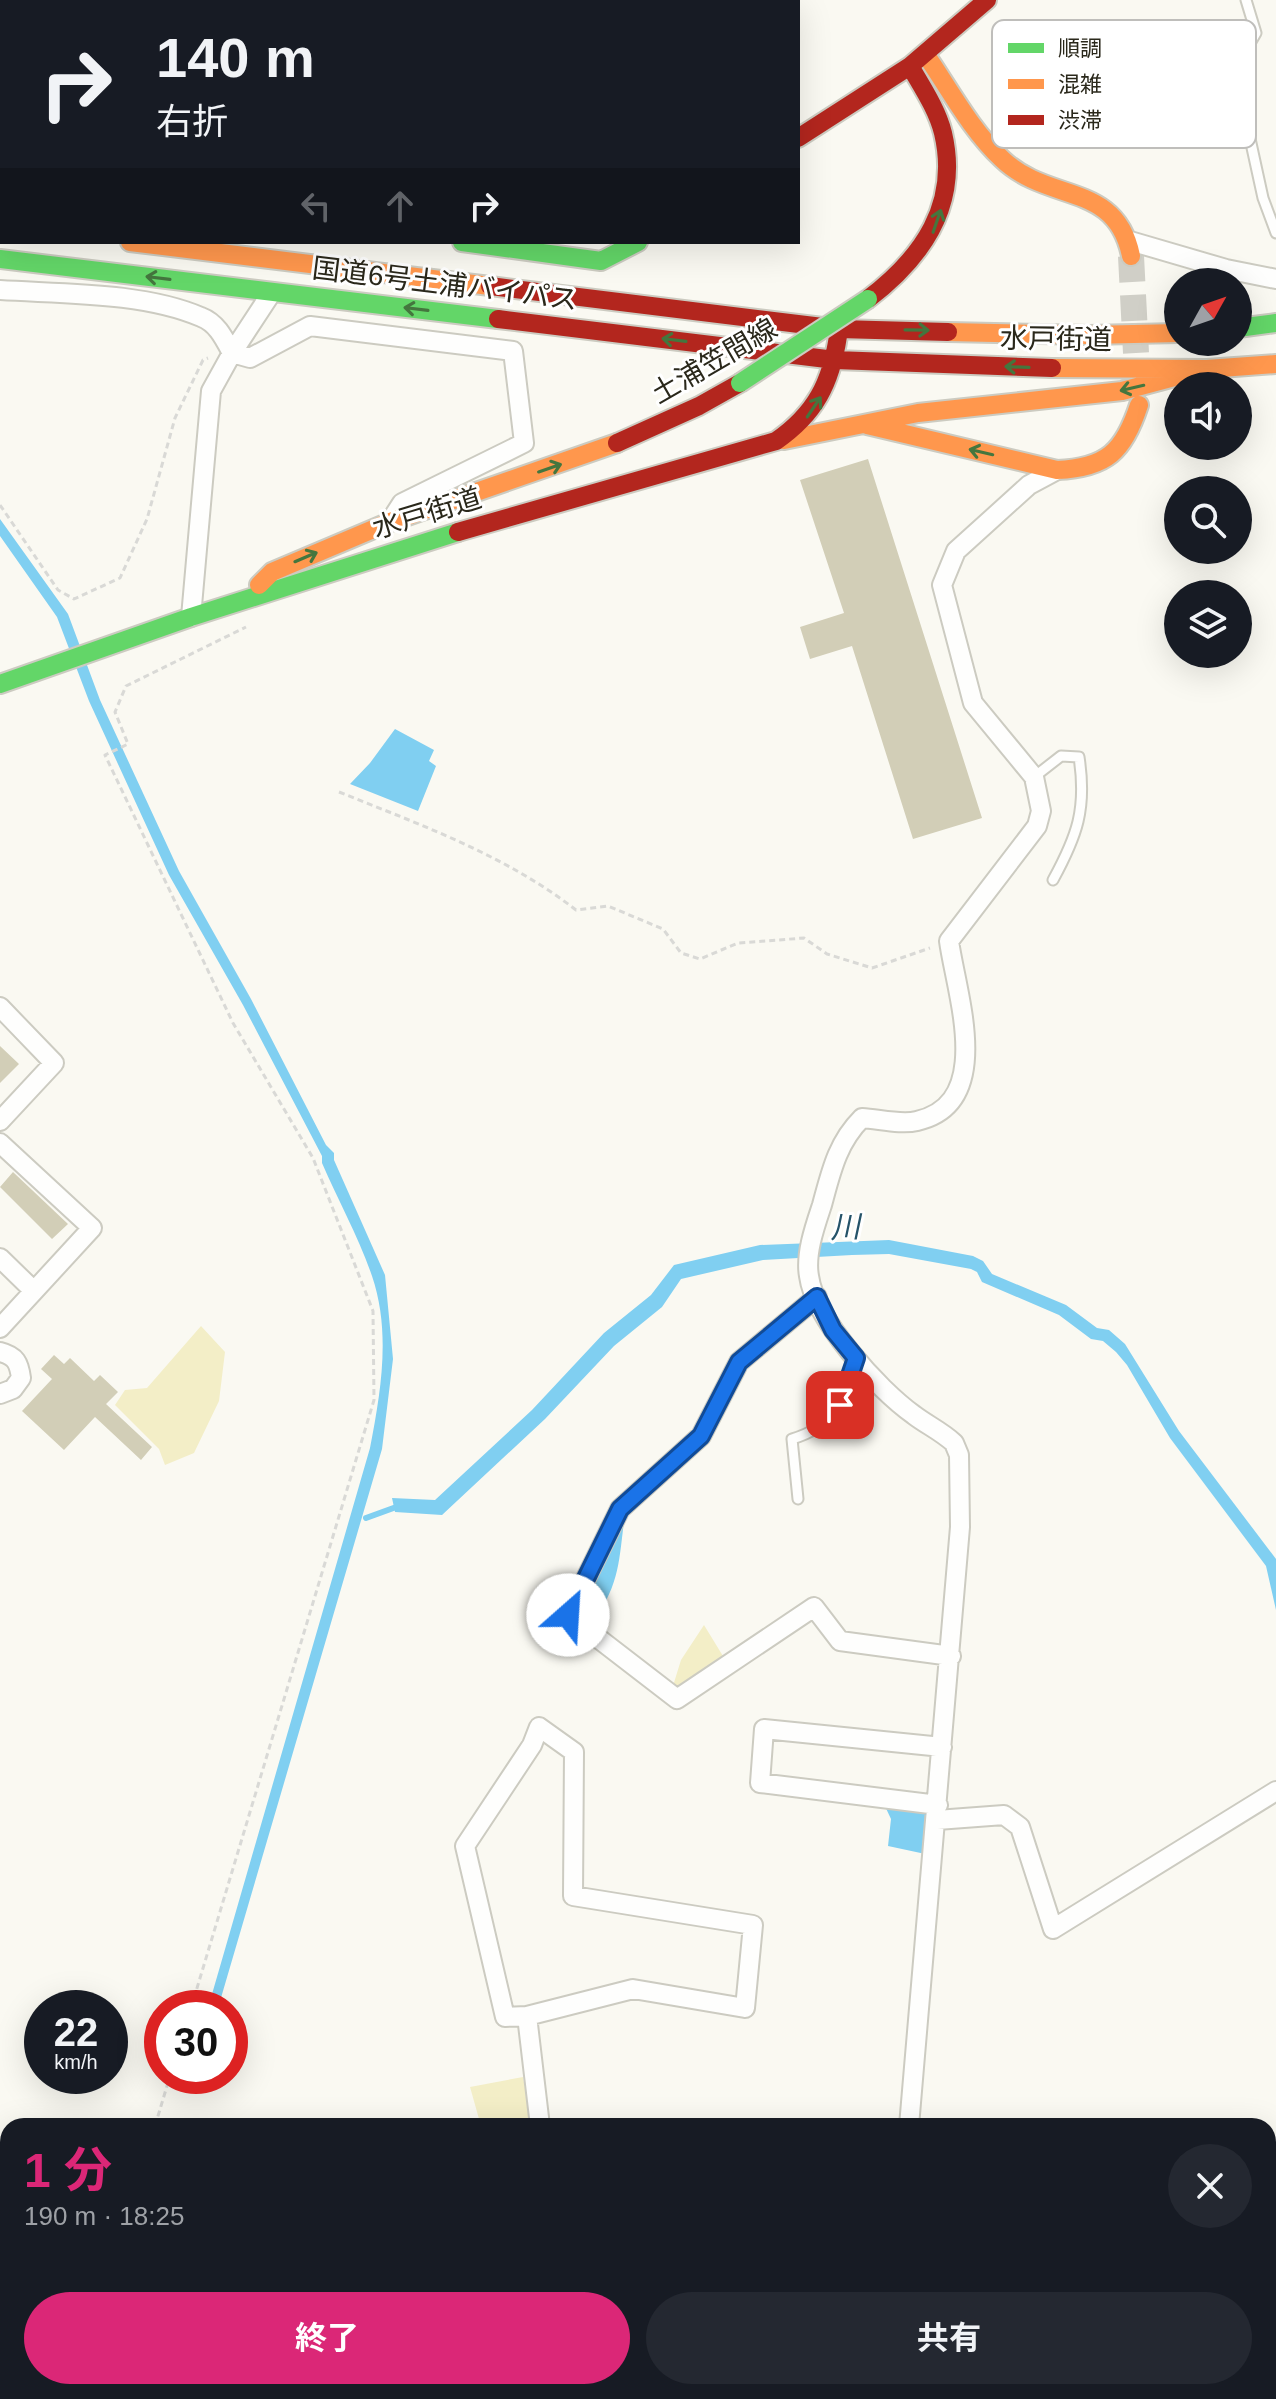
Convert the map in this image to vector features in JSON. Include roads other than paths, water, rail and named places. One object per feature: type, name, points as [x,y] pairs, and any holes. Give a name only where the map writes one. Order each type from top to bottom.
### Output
[{"type":"main road","points":[[800,137],[926,55],[987,0]]},
{"type":"main road","points":[[926,55],[994,151],[1017,172],[1040,184],[1105,206],[1116,217],[1131,248]]},
{"type":"main road","name":"土浦笠間線","points":[[243,601],[272,572],[389,522],[612,446],[685,414],[740,383],[868,299],[902,272],[924,250],[936,227],[943,202],[943,135],[936,113],[910,66]]},
{"type":"main road","name":"国道6号土浦バイパス","points":[[146,244],[839,329]]},
{"type":"main road","points":[[480,244],[598,257],[633,244]]},
{"type":"main road","name":"国道6号土浦バイパス","points":[[0,259],[835,360]]},
{"type":"main road","points":[[1252,326],[1276,323]]},
{"type":"main road","name":"水戸街道","points":[[0,684],[191,617],[455,533],[776,441],[797,428],[810,415],[828,382],[839,329],[1089,335],[1164,333]]},
{"type":"main road","name":"水戸街道","points":[[835,360],[1092,369],[1207,369],[1276,364]]},
{"type":"main road","points":[[776,441],[953,408],[1122,391],[1207,369]]},
{"type":"main road","points":[[860,423],[1057,470],[1084,470],[1111,456],[1131,433],[1139,405]]},
{"type":"street","points":[[1131,248],[1276,279]]},
{"type":"street","points":[[0,290],[128,298],[202,317],[219,330],[232,353],[250,358],[310,326],[513,351],[524,443],[402,503],[389,522]]},
{"type":"street","points":[[191,617],[211,391],[272,292]]},
{"type":"street","points":[[910,2118],[951,1656],[960,1527],[959,1455],[954,1443],[883,1390],[856,1358],[833,1330],[808,1275],[813,1236],[835,1155],[846,1134],[862,1118],[914,1122],[946,1107],[967,1057],[966,1033],[949,941],[1037,826],[1041,811],[1034,777],[973,703],[942,585],[956,551],[1029,485],[1057,470]]},
{"type":"street","points":[[0,1007],[54,1063],[0,1121]]},
{"type":"street","points":[[0,1328],[92,1228],[2,1148]]},
{"type":"street","points":[[0,1258],[34,1291]]},
{"type":"street","points":[[817,1297],[739,1362],[701,1436],[620,1509],[568,1615],[677,1699],[814,1607],[840,1641],[951,1656]]},
{"type":"street","points":[[0,1352],[12,1355],[20,1364],[21,1378],[13,1389],[0,1394]]},
{"type":"street","points":[[539,1727],[574,1752],[573,1896],[753,1925],[745,2008],[633,1989],[527,2016],[505,2017],[465,1846],[532,1745],[539,1727]]},
{"type":"street","points":[[942,1747],[764,1729],[760,1783],[938,1813],[1004,1815],[1020,1827],[1053,1929],[1276,1791]]},
{"type":"street","points":[[527,2016],[539,2118]]},
{"type":"lane","points":[[1246,0],[1252,20]]},
{"type":"lane","points":[[1252,148],[1263,198],[1276,233]]},
{"type":"lane","points":[[1034,777],[1061,756],[1079,757],[1083,781],[1076,838],[1053,880]]},
{"type":"lane","points":[[798,1499],[792,1439],[815,1432],[840,1405],[856,1358]]},
{"type":"water","points":[[0,519],[68,614],[100,700],[179,871],[251,999],[326,1145],[334,1153],[334,1160],[385,1275],[393,1359],[382,1449],[223,1990],[213,1990],[370,1448],[382,1362],[378,1297],[355,1233],[322,1163],[322,1156],[243,1005],[169,875],[89,701],[57,617],[0,536]]},
{"type":"water","points":[[395,729],[434,750],[429,761],[436,766],[418,811],[350,784]]},
{"type":"water","name":"川","points":[[889,1240],[973,1256],[983,1261],[992,1274],[1066,1305],[1097,1328],[1109,1330],[1125,1344],[1179,1431],[1276,1559],[1276,1610],[1266,1566],[1170,1438],[1127,1365],[1116,1352],[1103,1341],[1091,1339],[1059,1315],[982,1282],[977,1272],[971,1269],[889,1254],[763,1260],[681,1279],[662,1307],[614,1346],[545,1419],[442,1515],[395,1512],[392,1498],[435,1500],[532,1410],[604,1333],[651,1295],[674,1265],[760,1245]]},
{"type":"water","points":[[625,1514],[613,1586],[589,1628],[574,1615]]},
{"type":"water","points":[[883,1802],[934,1808],[930,1855],[888,1846],[891,1819]]},
{"type":"waterway","name":"川","points":[[366,1518],[399,1506]]},
{"type":"tunnel","points":[[1131,256],[1136,353]]}]
